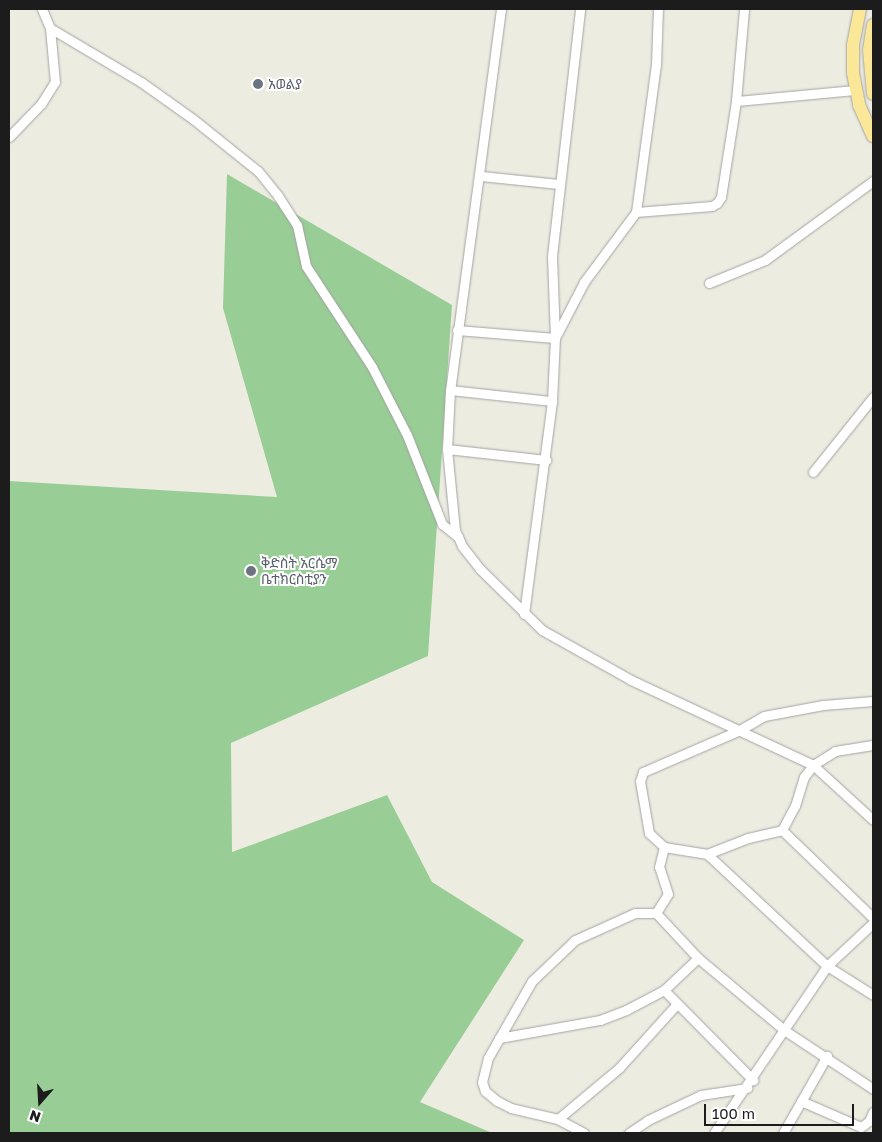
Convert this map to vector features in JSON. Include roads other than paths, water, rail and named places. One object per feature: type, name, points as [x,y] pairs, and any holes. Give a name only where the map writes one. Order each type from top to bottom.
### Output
[{"type":"main road","points":[[860,9],[853,45],[855,90],[873,136]]},
{"type":"main road","points":[[873,25],[870,50],[873,94]]},
{"type":"street","points":[[9,137],[52,90],[55,82],[50,28],[42,9]]},
{"type":"street","points":[[458,537],[447,449],[450,390],[457,330],[481,176],[500,9]]},
{"type":"street","points":[[524,614],[546,460],[552,401],[556,338],[552,256],[580,9]]},
{"type":"street","points":[[556,338],[584,282],[636,212],[656,65],[658,9]]},
{"type":"street","points":[[636,212],[706,206],[717,203],[721,197],[736,101],[744,9]]},
{"type":"street","points":[[50,28],[141,82],[194,119],[258,171],[278,196],[297,225],[306,266],[368,361],[407,435],[442,524],[458,537],[480,569],[524,614],[580,654],[813,765],[873,820]]},
{"type":"street","points":[[736,101],[855,90]]},
{"type":"street","points":[[481,176],[559,184]]},
{"type":"street","points":[[709,283],[765,260],[873,181]]},
{"type":"street","points":[[457,330],[556,338]]},
{"type":"street","points":[[450,390],[552,401]]},
{"type":"street","points":[[813,472],[873,397]]},
{"type":"street","points":[[447,449],[546,460]]},
{"type":"street","points":[[873,701],[775,713],[755,720],[740,730],[640,775],[649,834],[664,847],[707,854],[748,838],[782,830],[795,806],[804,777],[813,765],[835,751],[873,745]]},
{"type":"street","points":[[782,830],[873,918]]},
{"type":"street","points":[[656,913],[668,894],[659,867],[664,847]]},
{"type":"street","points":[[707,854],[827,966],[873,995]]},
{"type":"street","points":[[656,913],[698,958],[784,1030],[827,1056],[873,1089]]},
{"type":"street","points":[[584,1133],[558,1119],[511,1108],[485,1091],[482,1082],[499,1038],[532,981],[574,940],[625,916],[656,913]]},
{"type":"street","points":[[714,1133],[750,1084],[827,966],[873,923]]},
{"type":"street","points":[[499,1038],[600,1020],[664,990],[698,958]]},
{"type":"street","points":[[664,990],[750,1084]]},
{"type":"street","points":[[558,1119],[619,1068],[676,1004]]},
{"type":"street","points":[[783,1133],[827,1056]]},
{"type":"street","points":[[629,1133],[648,1120],[701,1095],[750,1084]]},
{"type":"street","points":[[801,1101],[861,1127],[869,1121],[873,1112]]},
{"type":"place","name":"አወልያ","points":[[258,84]]},
{"type":"place","name":"ቅድስት አርሴማ ቤተክርስቲያን","points":[[251,571]]}]
